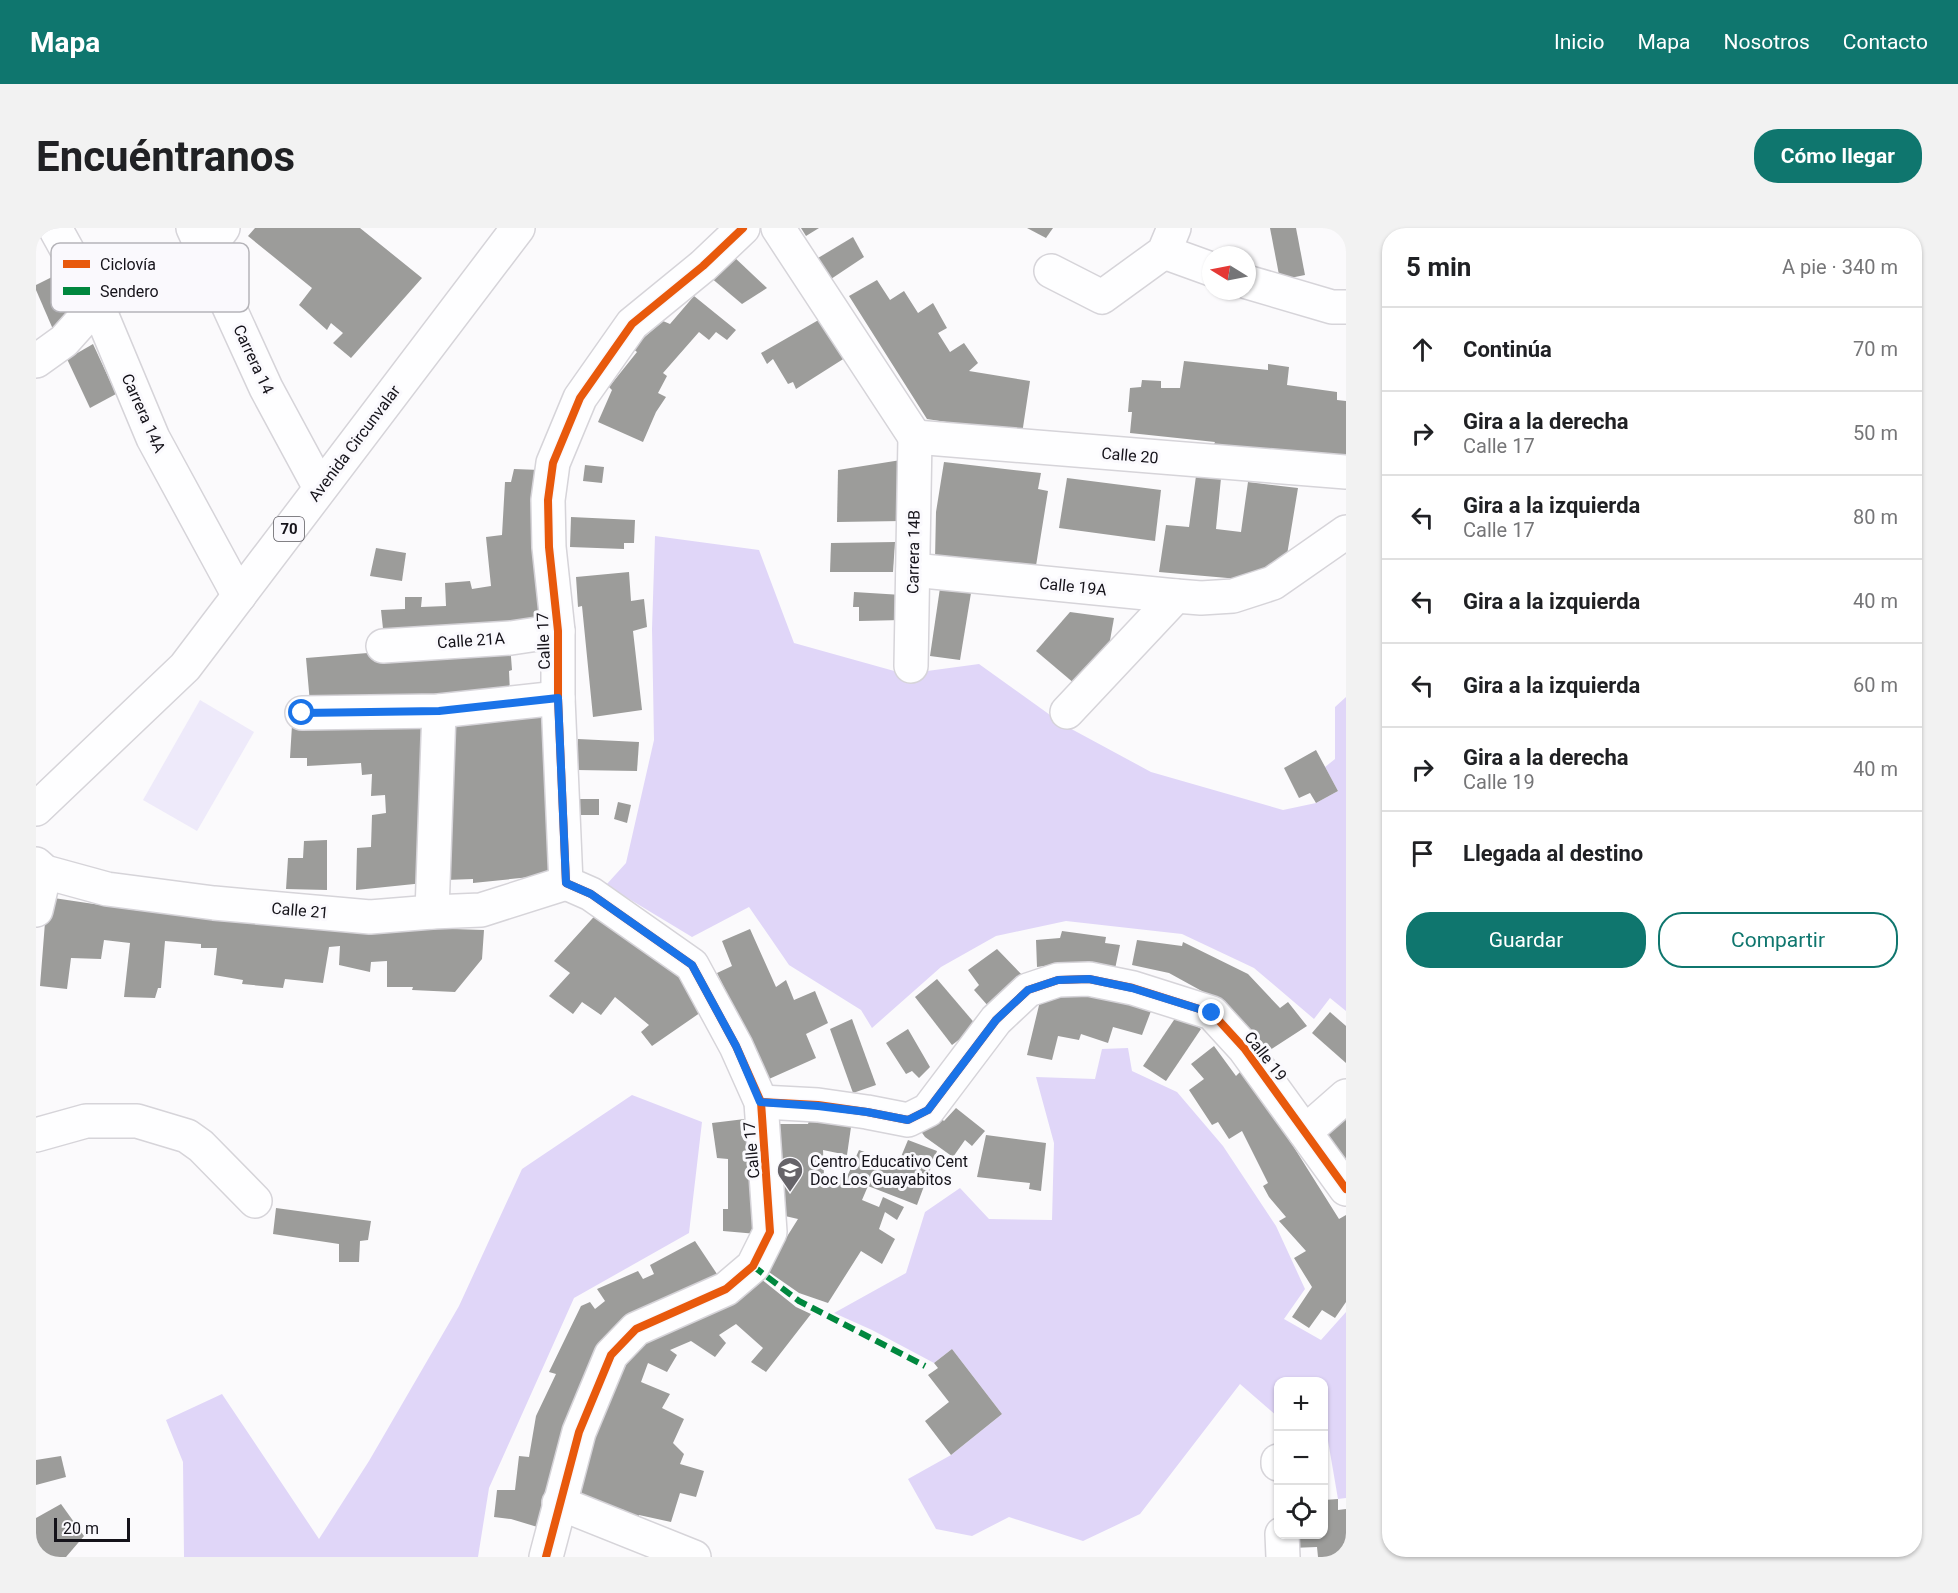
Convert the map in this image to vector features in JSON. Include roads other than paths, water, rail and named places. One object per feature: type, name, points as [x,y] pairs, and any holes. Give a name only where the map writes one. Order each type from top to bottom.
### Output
[{"type":"street","name":"Carrera 14A","points":[[55,228],[63,243]]},
{"type":"street","name":"Avenida Circunvalar","points":[[42,797],[185,667],[518,228]]},
{"type":"street","name":"Calle 17","points":[[546,1557],[579,1432],[612,1355],[636,1329],[726,1289],[753,1266],[770,1232],[760,1102],[736,1046],[692,965],[591,894],[566,883],[558,698],[558,631],[549,547],[548,500],[553,463],[580,398],[632,324],[703,266],[743,228]]},
{"type":"street","points":[[778,228],[915,438]]},
{"type":"street","points":[[1051,270],[1102,297],[1169,240],[1202,262]]},
{"type":"street","points":[[1256,285],[1332,307],[1346,307]]},
{"type":"street","points":[[36,361],[64,341],[90,312]]},
{"type":"street","name":"Carrera 14A","points":[[100,312],[153,438],[239,596]]},
{"type":"street","name":"Carrera 14","points":[[236,312],[266,388],[320,488]]},
{"type":"street","name":"Calle 20","points":[[915,438],[1346,472]]},
{"type":"street","name":"Carrera 14B","points":[[911,666],[915,438]]},
{"type":"street","name":"Calle 19A","points":[[913,570],[1176,596],[1202,598],[1233,596],[1273,583],[1346,532]]},
{"type":"street","points":[[1067,712],[1176,596]]},
{"type":"street","name":"Calle 21A","points":[[383,646],[511,638],[558,631]]},
{"type":"street","points":[[302,713],[439,711],[558,698]]},
{"type":"street","points":[[432,912],[439,711]]},
{"type":"street","points":[[36,910],[40,868]]},
{"type":"street","name":"Calle 21","points":[[40,868],[106,889],[214,903],[370,917],[481,910],[566,883]]},
{"type":"street","name":"Calle 19","points":[[760,1102],[818,1106],[908,1120],[928,1110],[996,1020],[1028,990],[1058,980],[1089,979],[1132,988],[1212,1013],[1244,1048],[1346,1189]]},
{"type":"street","points":[[1305,1132],[1346,1096]]},
{"type":"street","points":[[36,1135],[86,1121],[137,1121],[187,1136],[201,1146],[255,1202]]},
{"type":"street","points":[[559,1503],[694,1557]]},
{"type":"street","points":[[1282,1539],[1283,1557]]},
{"type":"place","name":"Centro Educativo Cent Doc Los Guayabitos","points":[[790,1193]]}]
